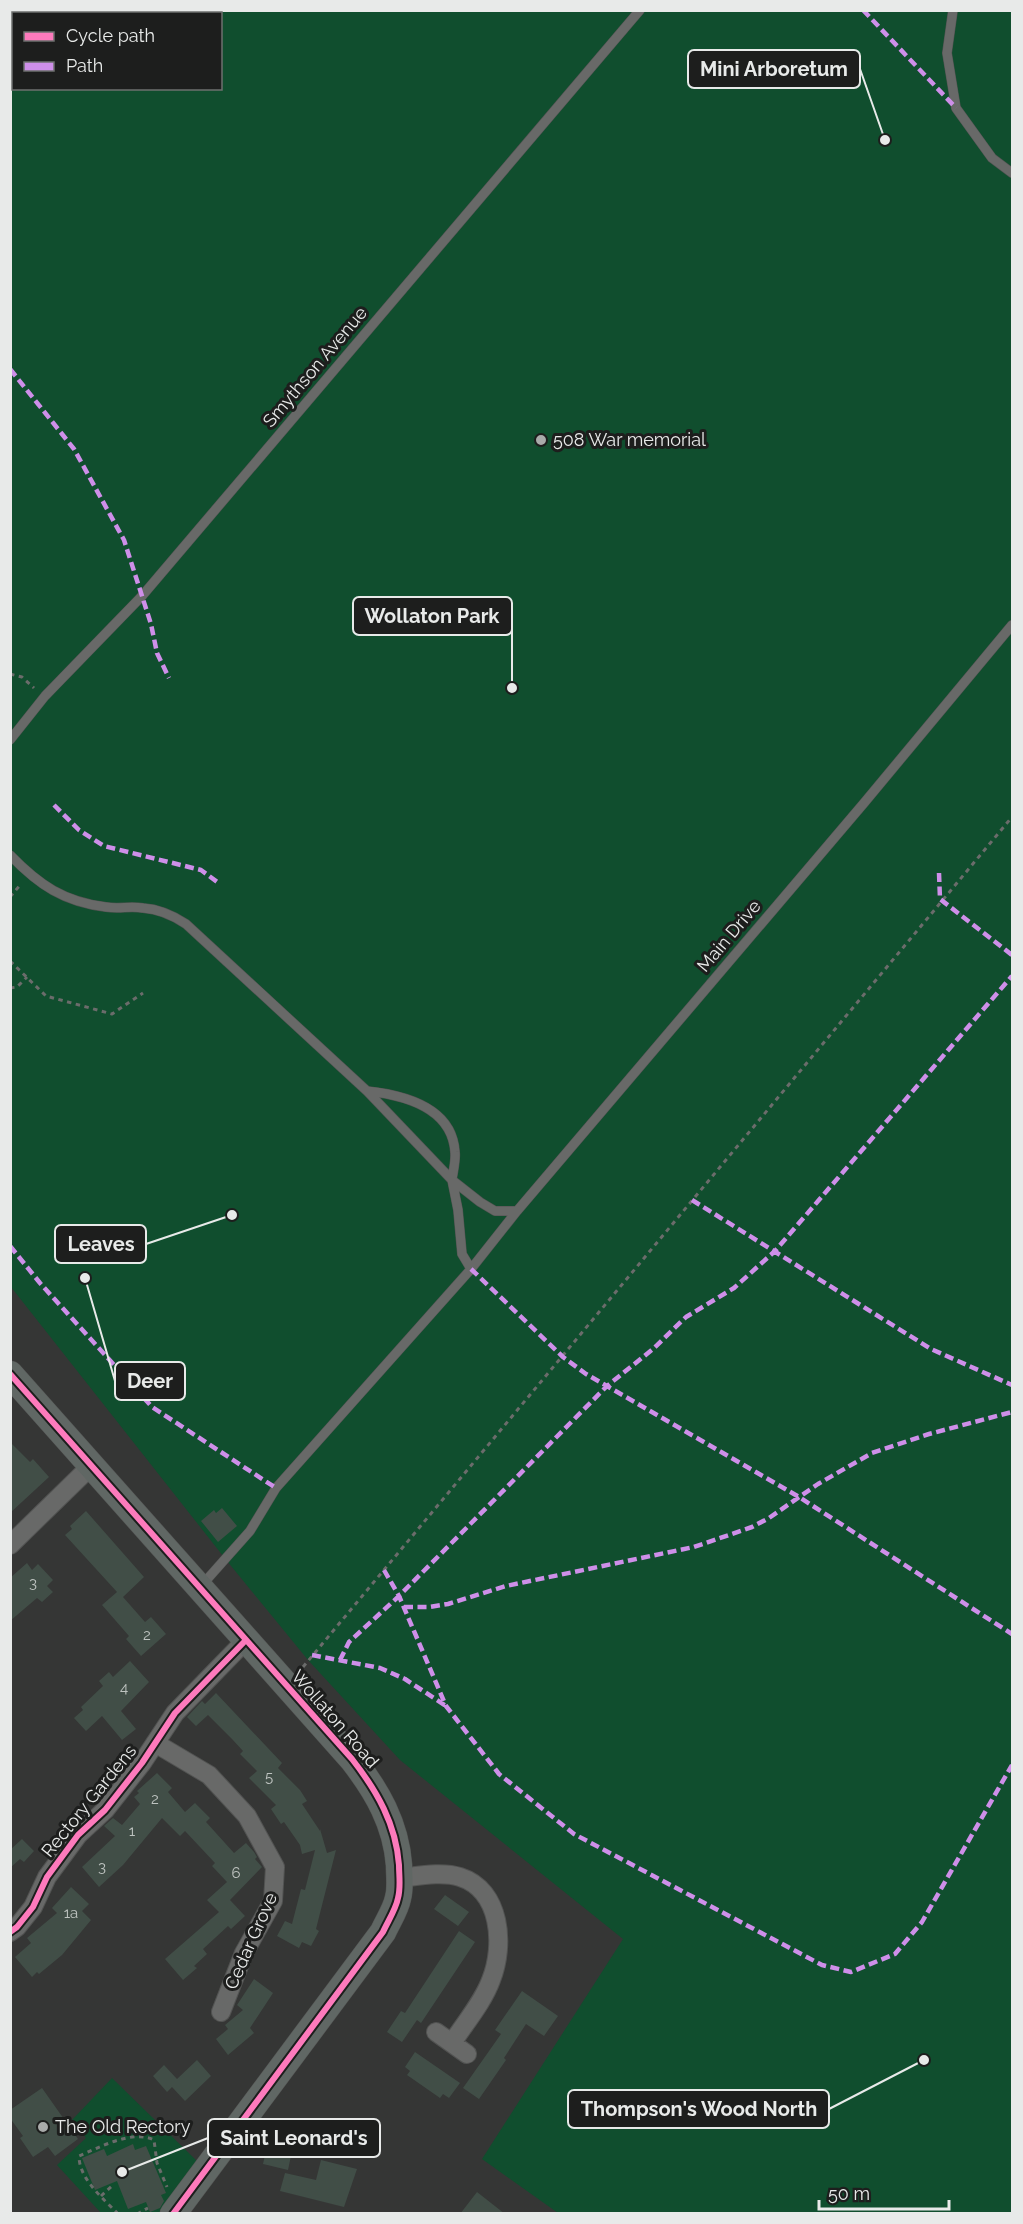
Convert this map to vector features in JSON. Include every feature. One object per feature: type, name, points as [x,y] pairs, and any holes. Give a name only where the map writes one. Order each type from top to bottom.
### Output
[{"type":"street","name":"Wollaton Road","points":[[10,1374],[368,1779],[392,1824],[398,1851],[400,1878],[398,1900],[383,1932],[169,2202]]},
{"type":"street","points":[[10,1545],[91,1466]]},
{"type":"street","name":"Rectory Gardens","points":[[10,1932],[17,1914],[33,1907],[47,1877],[78,1835],[105,1810],[175,1713],[246,1640]]},
{"type":"street","name":"Cedar Grove","points":[[155,1743],[209,1775],[247,1816],[275,1867],[273,1901],[244,1953],[220,2012]]},
{"type":"street","points":[[400,1878],[458,1876],[472,1882],[492,1905],[497,1922],[497,1962],[488,1986],[452,2043]]},
{"type":"street","points":[[436,2032],[467,2054]]},
{"type":"lane","name":"Smythson Avenue","points":[[10,740],[45,696],[149,587],[640,10]]},
{"type":"lane","points":[[953,10],[947,53],[956,108],[992,158],[1012,174]]},
{"type":"lane","name":"Main Drive","points":[[199,1588],[250,1531],[276,1488],[471,1269],[517,1211],[864,803],[1012,625]]},
{"type":"lane","points":[[10,855],[28,874],[47,888],[78,902],[108,908],[144,908],[171,915],[186,924],[367,1091],[452,1180],[495,1211],[517,1211]]},
{"type":"lane","points":[[367,1091],[388,1094],[425,1105],[449,1126],[455,1151],[452,1180],[458,1210],[462,1254],[471,1269]]},
{"type":"path","points":[[10,674],[22,677]]},
{"type":"path","points":[[303,1667],[1012,818]]},
{"type":"path","points":[[10,897],[28,874]]},
{"type":"path","points":[[10,961],[46,996],[112,1014],[143,993]]},
{"type":"path","points":[[10,988],[17,987],[27,977]]},
{"type":"path","points":[[118,2214],[92,2187],[82,2170],[79,2156],[112,2141],[136,2137],[148,2137],[154,2140],[157,2163],[167,2188],[169,2202]]},
{"type":"path","points":[[101,2196],[112,2186],[112,2183]]},
{"type":"path","points":[[136,2214],[148,2208]]},
{"type":"green space","points":[[11,11],[1012,11],[1012,2213],[558,2213],[482,2159],[623,1939],[400,1760],[308,1660],[11,1287]]},
{"type":"green space","points":[[112,2078],[198,2162],[161,2214],[101,2213],[57,2165],[86,2138],[72,2120]]},
{"type":"building","points":[[10,1442],[30,1462],[33,1459],[49,1477],[10,1513]]},
{"type":"building","points":[[222,1508],[237,1526],[218,1542],[201,1521],[214,1510],[216,1513]]},
{"type":"building","points":[[86,1511],[144,1577],[123,1597],[145,1622],[151,1617],[166,1634],[141,1656],[126,1639],[129,1636],[102,1605],[117,1592],[65,1535],[72,1529],[70,1526]]},
{"type":"building","points":[[27,1563],[32,1570],[38,1564],[53,1580],[47,1586],[53,1592],[42,1602],[37,1598],[10,1621],[10,1578]]},
{"type":"building","points":[[130,1661],[149,1682],[121,1711],[136,1729],[122,1740],[102,1716],[86,1731],[74,1718],[83,1710],[81,1707],[103,1686],[99,1681],[109,1672],[113,1677]]},
{"type":"building","points":[[216,1693],[282,1763],[278,1768],[300,1790],[307,1801],[302,1804],[320,1831],[320,1829],[327,1853],[336,1850],[316,1929],[319,1931],[311,1946],[302,1942],[299,1948],[277,1936],[285,1921],[292,1924],[301,1889],[305,1890],[315,1850],[302,1854],[300,1845],[284,1822],[281,1824],[271,1809],[276,1805],[249,1778],[257,1771],[240,1754],[243,1751],[232,1739],[208,1715],[196,1726],[187,1717],[202,1701],[205,1704]]},
{"type":"building","points":[[157,1773],[172,1788],[168,1792],[185,1812],[195,1803],[210,1818],[206,1822],[234,1853],[246,1843],[262,1867],[230,1900],[245,1916],[231,1929],[228,1926],[203,1949],[207,1954],[194,1966],[197,1968],[183,1980],[165,1959],[219,1912],[207,1900],[227,1882],[212,1866],[215,1863],[185,1831],[180,1836],[162,1818],[123,1865],[99,1887],[82,1867],[115,1836],[104,1826],[113,1818],[122,1825],[140,1804],[134,1797],[139,1793],[137,1791]]},
{"type":"building","points":[[22,1839],[34,1851],[24,1862],[20,1859],[10,1868],[10,1850]]},
{"type":"building","points":[[71,1887],[89,1904],[82,1911],[91,1920],[62,1955],[32,1977],[15,1957],[31,1943],[27,1938],[57,1913],[52,1908]]},
{"type":"building","points":[[445,1895],[469,1912],[458,1926],[434,1909]]},
{"type":"building","points":[[459,1931],[475,1942],[421,2023],[417,2020],[402,2042],[387,2032],[401,2011],[405,2013]]},
{"type":"building","points":[[254,1979],[273,1993],[250,2028],[254,2033],[228,2055],[216,2039],[228,2029],[225,2025],[243,2010],[237,2005]]},
{"type":"building","points":[[522,1991],[558,2016],[544,2036],[526,2024],[504,2058],[506,2060],[479,2099],[463,2088],[501,2034],[495,2030]]},
{"type":"building","points":[[415,2052],[460,2083],[449,2098],[443,2094],[440,2098],[407,2075],[410,2071],[405,2067]]},
{"type":"building","points":[[197,2060],[211,2076],[185,2101],[172,2087],[167,2092],[153,2076],[164,2065],[177,2079]]},
{"type":"building","name":"The Old Rectory","points":[[42,2088],[78,2139],[55,2156],[48,2147],[33,2157],[20,2138],[23,2136],[10,2118],[10,2110]]},
{"type":"building","points":[[133,2144],[135,2150],[146,2146],[166,2193],[161,2195],[164,2201],[160,2208],[150,2212],[146,2202],[128,2209],[117,2181],[95,2190],[82,2158],[104,2149],[107,2156]]},
{"type":"building","points":[[267,2146],[292,2151],[288,2170],[263,2164]]},
{"type":"building","points":[[321,2160],[357,2169],[344,2207],[280,2191],[285,2173],[316,2180]]},
{"type":"building","points":[[477,2192],[505,2214],[460,2214]]},
{"type":"marked path","points":[[863,10],[956,108]]},
{"type":"marked path","points":[[10,369],[74,449],[124,540],[151,624],[157,653],[169,678]]},
{"type":"marked path","points":[[54,805],[79,830],[104,846],[201,870],[220,884]]},
{"type":"marked path","points":[[939,873],[940,899],[1012,955]]},
{"type":"marked path","points":[[340,1660],[349,1642],[399,1596],[607,1386],[653,1349],[686,1317],[734,1288],[775,1251],[1012,976]]},
{"type":"marked path","points":[[692,1200],[931,1349],[1012,1385]]},
{"type":"marked path","points":[[10,1246],[40,1283],[152,1407],[276,1488]]},
{"type":"marked path","points":[[471,1269],[563,1357],[586,1374],[799,1497],[1012,1634]]},
{"type":"marked path","points":[[404,1607],[448,1604],[506,1586],[694,1547],[752,1527],[818,1484],[872,1453],[929,1434],[1012,1412]]},
{"type":"marked path","points":[[384,1570],[399,1596],[446,1706],[499,1774],[574,1834],[822,1965],[851,1972],[895,1954],[922,1922],[1012,1765]]},
{"type":"marked path","points":[[312,1655],[380,1668],[405,1679],[446,1706]]},
{"type":"cycle path","points":[[10,1374],[352,1759],[384,1809],[397,1850],[399,1894],[396,1906],[383,1932],[173,2214]]},
{"type":"cycle path","points":[[10,1932],[33,1907],[47,1877],[78,1835],[105,1810],[142,1763],[175,1713],[246,1640]]},
{"type":"place","name":"Mini Arboretum","points":[[885,140]]},
{"type":"place","name":"508 War memorial","points":[[541,440]]},
{"type":"place","name":"Wollaton Park","points":[[512,688]]},
{"type":"place","name":"Leaves","points":[[232,1215]]},
{"type":"place","name":"Deer","points":[[85,1278]]},
{"type":"place","name":"Thompson's Wood North","points":[[924,2060]]},
{"type":"place","name":"The Old Rectory","points":[[43,2127]]},
{"type":"place","name":"Saint Leonard's","points":[[122,2172]]}]
